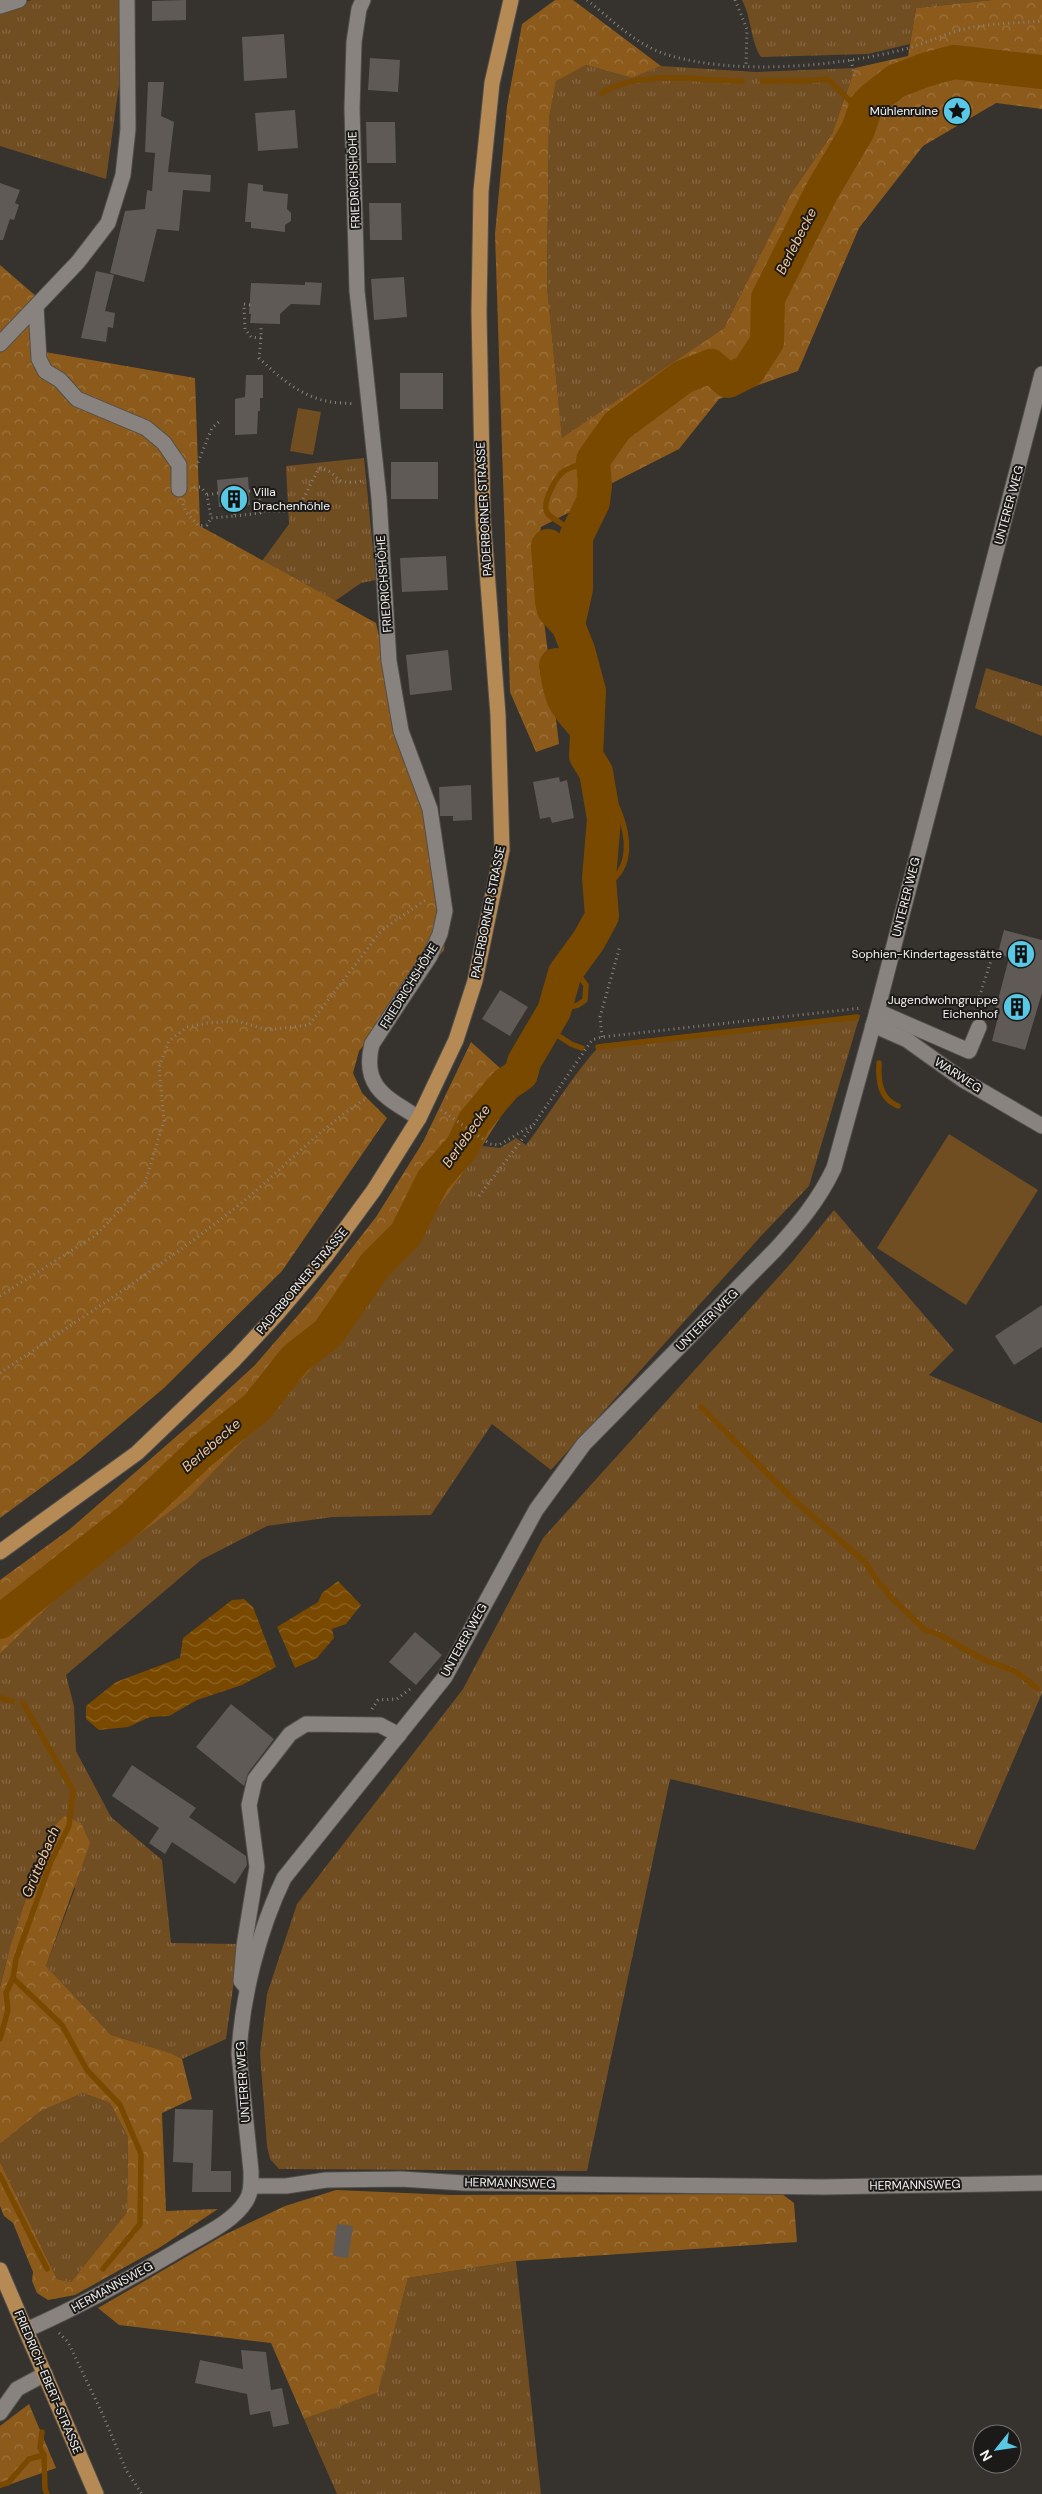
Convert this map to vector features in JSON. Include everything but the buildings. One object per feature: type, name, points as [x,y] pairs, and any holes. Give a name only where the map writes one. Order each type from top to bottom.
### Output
[{"type":"main road","name":"PADERBORNER STRASSE","points":[[0,1552],[137,1452],[235,1360],[277,1314],[325,1257],[374,1190],[419,1118],[456,1040],[472,989],[502,850],[498,715],[483,518],[479,312],[481,191],[492,83],[512,0]]},
{"type":"main road","name":"FRIEDRICH-EBERT-STRASSE","points":[[0,2270],[96,2494]]},
{"type":"street","points":[[0,6],[19,0]]},
{"type":"street","points":[[0,344],[78,262],[108,223],[123,175],[128,129],[127,0]]},
{"type":"street","name":"FRIEDRICHSHÖHE","points":[[364,0],[359,9],[354,42],[352,108],[356,282],[377,479],[389,661],[401,731],[430,808],[445,911],[440,934],[430,956],[372,1044],[368,1058],[369,1070],[378,1090]]},
{"type":"street","points":[[36,307],[39,359],[45,371],[60,380],[77,399],[146,428],[164,443],[179,466],[179,489]]},
{"type":"street","name":"UNTERER WEG","points":[[251,2186],[239,2054],[247,1988],[273,1901],[284,1878],[445,1677],[536,1510],[584,1444],[798,1226],[816,1200],[834,1168],[875,1018],[1042,374]]},
{"type":"street","points":[[875,1018],[968,1051],[976,1021]]},
{"type":"street","name":"WARWEG","points":[[875,1018],[963,1080],[1042,1126]]},
{"type":"street","points":[[378,1090],[419,1118]]},
{"type":"street","points":[[247,1988],[241,1981],[244,1946],[257,1867],[249,1805],[255,1779],[290,1734],[306,1724],[372,1724],[388,1727],[399,1735]]},
{"type":"street","name":"HERMANNSWEG","points":[[26,2330],[124,2282],[211,2230],[236,2213],[247,2200],[251,2186],[286,2186],[326,2180],[401,2179],[464,2183],[813,2186],[1042,2183]]},
{"type":"street","points":[[0,2413],[16,2389],[45,2374]]},
{"type":"path","points":[[587,0],[634,38],[664,53],[706,63],[746,66],[829,64],[907,49],[973,27],[1042,21]]},
{"type":"path","points":[[735,0],[747,29],[746,66]]},
{"type":"path","points":[[851,60],[855,79]]},
{"type":"path","points":[[250,304],[244,304],[245,329],[250,337],[261,338]]},
{"type":"path","points":[[261,326],[259,358],[286,383],[310,396],[330,402],[346,403]]},
{"type":"path","points":[[201,487],[207,495],[211,518],[207,525],[199,526],[186,512],[179,489],[196,467],[212,428],[220,421]]},
{"type":"path","points":[[211,518],[260,513],[261,511],[293,511],[303,498],[319,468],[326,469],[340,482],[348,484],[377,479]]},
{"type":"path","points":[[249,491],[259,489],[261,511]]},
{"type":"path","points":[[207,495],[218,493]]},
{"type":"path","points":[[235,516],[234,510],[239,509]]},
{"type":"path","points":[[0,1296],[96,1235],[146,1182],[164,1121],[159,1067],[169,1040],[187,1027],[208,1022],[238,1022],[267,1030],[309,1025],[354,970],[382,930],[443,888]]},
{"type":"path","points":[[602,1037],[600,1017],[620,946]]},
{"type":"path","points":[[976,1021],[994,951]]},
{"type":"path","points":[[479,1196],[534,1124],[592,1040],[602,1037],[857,1008],[875,1018]]},
{"type":"path","points":[[0,1373],[116,1294],[229,1212],[343,1113],[378,1090]]},
{"type":"path","points":[[456,1119],[487,1141],[499,1145],[534,1124]]},
{"type":"path","points":[[372,1724],[372,1710],[378,1700],[397,1699],[413,1687]]},
{"type":"path","points":[[47,2321],[68,2342],[103,2415],[126,2470],[142,2494]]},
{"type":"green space","points":[[32,0],[119,0],[119,85],[106,179],[0,146],[0,9]]},
{"type":"green space","points":[[555,0],[573,0],[661,66],[632,78],[586,65],[556,81],[549,118],[547,286],[562,438],[724,328],[790,195],[832,134],[855,68],[908,56],[916,8],[992,0],[1042,0],[1042,109],[996,103],[923,146],[859,228],[798,371],[719,399],[679,449],[581,499],[570,512],[541,527],[536,555],[559,744],[536,752],[510,692],[495,234],[507,106],[522,24]]},
{"type":"green space","points":[[742,0],[992,0],[916,8],[910,44],[868,54],[761,57],[755,44],[748,15]]},
{"type":"green space","points":[[586,65],[632,78],[661,66],[756,72],[855,68],[832,134],[790,195],[724,328],[562,439],[547,286],[549,118],[556,80]]},
{"type":"green space","points":[[0,265],[37,297],[45,352],[195,378],[200,526],[376,623],[400,733],[430,829],[447,910],[444,950],[359,1051],[353,1073],[362,1093],[387,1118],[282,1271],[164,1388],[80,1459],[0,1518]]},
{"type":"green space","points":[[298,408],[321,412],[313,455],[290,451]]},
{"type":"green space","points":[[364,458],[376,580],[361,583],[335,601],[262,561],[289,524],[286,466]]},
{"type":"green space","points":[[986,668],[1042,686],[1042,736],[975,708]]},
{"type":"green space","points":[[860,1015],[809,1186],[761,1236],[551,1470],[492,1424],[431,1515],[333,1517],[267,1526],[201,1560],[66,1675],[74,1706],[76,1751],[111,1817],[162,1860],[171,1943],[239,1944],[226,2039],[182,2059],[171,2053],[111,2035],[46,1966],[75,1889],[52,1829],[23,1907],[0,1987],[0,1654],[70,1585],[254,1427],[315,1365],[422,1231],[482,1146],[500,1148],[516,1138],[526,1145],[572,1080],[601,1044]]},
{"type":"green space","points":[[471,1042],[520,1086],[482,1146],[422,1231],[315,1365],[188,1498],[70,1585],[0,1654],[0,1580],[70,1529],[193,1422],[255,1365],[312,1299],[376,1217],[423,1142]]},
{"type":"green space","points":[[949,1134],[1038,1190],[966,1305],[877,1248]]},
{"type":"green space","points":[[834,1210],[954,1350],[929,1375],[1042,1423],[1042,1693],[975,1850],[670,1779],[587,2171],[279,2169],[270,2159],[267,2146],[260,2053],[267,1994],[297,1904],[463,1689],[543,1538],[792,1262]]},
{"type":"green space","points":[[64,1816],[81,1823],[90,1843],[46,1966],[111,2035],[171,2053],[182,2059],[192,2099],[162,2113],[166,2211],[218,2209],[159,2248],[75,2295],[48,2300],[37,2293],[32,2281],[33,2272],[13,2223],[4,2216],[0,2206],[0,2162],[57,2279],[71,2282],[127,2212],[128,2137],[110,2103],[83,2093],[41,2111],[0,2144],[0,1987],[11,1944],[31,1883],[52,1829]]},
{"type":"green space","points":[[83,2093],[110,2103],[128,2137],[127,2212],[71,2282],[57,2279],[0,2162],[0,2144],[41,2111]]},
{"type":"green space","points":[[336,2190],[451,2195],[782,2194],[794,2203],[797,2242],[516,2261],[408,2278],[378,2392],[304,2419],[271,2343],[119,2325],[98,2308],[222,2236],[285,2206]]},
{"type":"green space","points":[[516,2261],[541,2494],[337,2494],[304,2419],[378,2391],[408,2278]]},
{"type":"green space","points":[[29,2404],[56,2468],[0,2488],[0,2426]]},
{"type":"water","points":[[338,1581],[361,1605],[346,1624],[332,1629],[334,1638],[317,1658],[295,1668],[277,1627],[318,1602],[322,1593]]},
{"type":"water","points":[[244,1599],[253,1607],[276,1667],[242,1685],[197,1700],[169,1716],[150,1717],[128,1727],[99,1730],[86,1719],[86,1706],[116,1682],[180,1658],[183,1638],[232,1600]]},
{"type":"waterway","name":"Berlebecke","points":[[0,1622],[128,1521],[201,1452],[257,1407],[295,1359],[328,1333],[375,1265],[406,1234],[433,1180],[462,1147],[474,1122],[505,1085],[521,1074],[524,1062],[554,1011],[565,973],[589,940],[602,916],[599,878],[604,819],[596,772],[586,756],[589,691],[578,650],[568,625],[576,589],[576,537],[593,502],[595,486],[593,460],[617,426],[683,377],[711,366],[728,381],[748,371],[767,342],[768,298],[822,191],[858,130],[866,106],[873,99],[896,81],[954,62],[1042,72]]},
{"type":"waterway","points":[[602,93],[634,81],[652,79],[688,78],[742,81]]},
{"type":"waterway","points":[[762,81],[828,79],[854,105],[862,118]]},
{"type":"waterway","name":"Berlebecke","points":[[576,537],[567,527],[549,515],[546,511],[547,499],[553,485],[564,471],[593,460]]},
{"type":"waterway","points":[[548,546],[554,610],[568,625]]},
{"type":"waterway","points":[[556,665],[564,700],[586,728]]},
{"type":"waterway","points":[[596,772],[614,799],[621,816],[625,832],[626,849],[623,864],[615,877],[601,888]]},
{"type":"waterway","points":[[554,1011],[578,1005],[585,1000],[586,985],[571,965]]},
{"type":"waterway","points":[[598,1047],[857,1017]]},
{"type":"waterway","points":[[545,1027],[571,1044],[582,1048]]},
{"type":"waterway","points":[[879,1063],[881,1089],[887,1099],[898,1106]]},
{"type":"waterway","points":[[701,1407],[794,1500],[865,1562],[880,1585],[925,1630],[940,1635],[984,1660],[1015,1671],[1037,1688]]},
{"type":"waterway","name":"Grüttebach","points":[[0,1698],[12,1701]]},
{"type":"waterway","name":"Grüttebach","points":[[0,2039],[8,2010],[6,1993],[13,1978],[16,1959],[51,1861],[69,1826],[73,1790],[23,1703]]},
{"type":"waterway","points":[[13,1978],[62,2025],[87,2070],[120,2105],[141,2154],[140,2224],[103,2269]]},
{"type":"waterway","name":"Grüttebach","points":[[0,2175],[47,2269]]},
{"type":"waterway","name":"Grüttebach","points":[[42,2432],[40,2448],[44,2455],[45,2489],[47,2494]]},
{"type":"waterway","points":[[0,2485],[8,2483],[29,2459],[44,2455]]},
{"type":"place","name":"Mühlenruine","points":[[957,111]]},
{"type":"place","name":"Villa Drachenhöhle","points":[[234,499]]},
{"type":"place","name":"Sophien-Kindertagesstätte","points":[[1021,954]]},
{"type":"place","name":"Jugendwohngruppe Eichenhof","points":[[1017,1007]]}]
